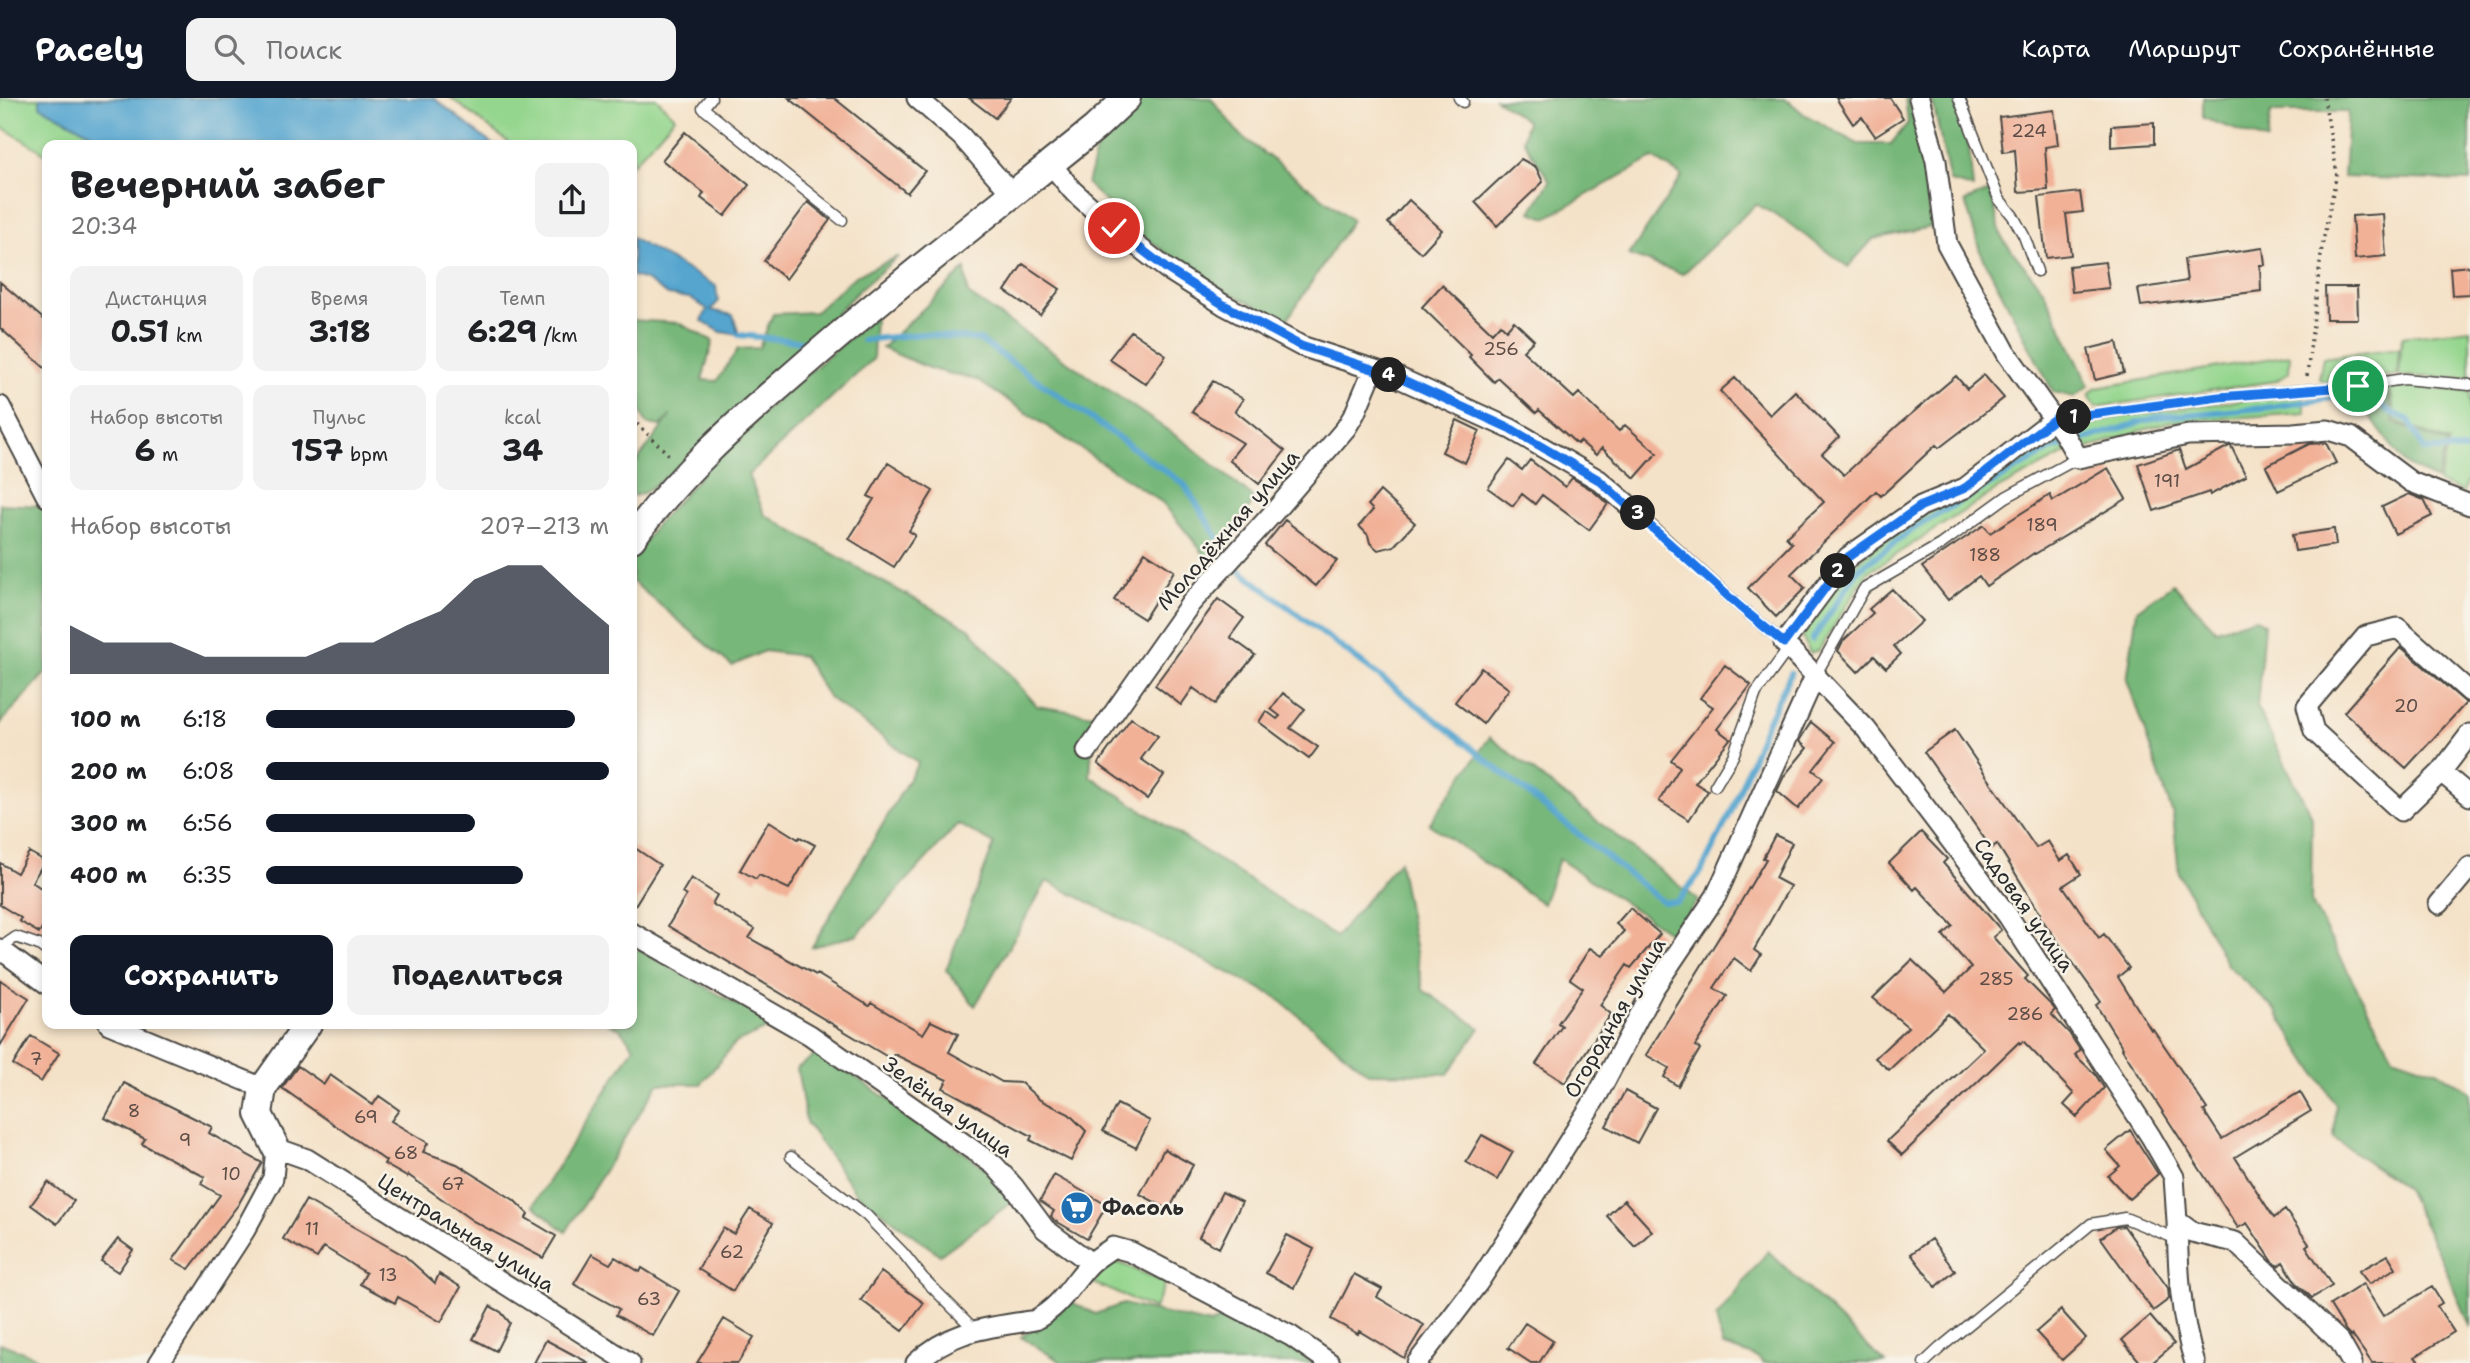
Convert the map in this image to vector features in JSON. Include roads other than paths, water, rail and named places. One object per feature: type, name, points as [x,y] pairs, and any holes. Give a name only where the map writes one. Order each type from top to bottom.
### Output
[{"type":"street","points":[[917,98],[961,136],[1012,194]]},
{"type":"street","points":[[637,532],[646,518],[735,425],[837,336],[1095,128],[1126,98]]},
{"type":"street","points":[[1919,98],[1936,161],[1947,244],[2007,354],[2067,441]]},
{"type":"street","points":[[1051,164],[1072,190],[1114,228],[1167,269],[1224,305],[1301,346],[1397,377],[1511,429],[1599,480],[1640,515]]},
{"type":"street","name":"Молодёжная улица","points":[[1087,751],[1191,603],[1346,428],[1373,370]]},
{"type":"street","points":[[0,406],[42,487]]},
{"type":"street","points":[[1786,645],[1848,557],[1921,506],[2067,441],[2328,430],[2351,437],[2411,482],[2470,505]]},
{"type":"street","points":[[2470,692],[2398,628],[2366,636],[2307,706],[2314,731],[2401,811],[2441,772],[2470,734]]},
{"type":"street","name":"Садовая улица","points":[[1786,645],[1866,729],[2008,916],[2174,1177],[2179,1286],[2194,1363]]},
{"type":"street","name":"Огородная улица","points":[[1417,1363],[1478,1283],[1522,1216],[1597,1096],[1654,988],[1717,896],[1816,674]]},
{"type":"street","points":[[2441,772],[2470,796]]},
{"type":"street","points":[[2439,904],[2470,867]]},
{"type":"street","name":"Зелёная улица","points":[[637,936],[810,1035],[994,1165],[1045,1229],[1091,1263]]},
{"type":"street","points":[[0,948],[42,980]]},
{"type":"street","points":[[121,1029],[263,1088]]},
{"type":"street","points":[[159,1363],[245,1230],[273,1178],[276,1148],[259,1114],[263,1088],[304,1029]]},
{"type":"street","name":"Центральная улица","points":[[276,1148],[307,1159],[630,1363]]},
{"type":"street","points":[[2177,1230],[2235,1242],[2340,1342],[2352,1363]]},
{"type":"street","points":[[916,1363],[930,1349],[957,1334],[1035,1320],[1044,1315],[1070,1292],[1091,1263],[1113,1247],[1131,1252],[1291,1336],[1330,1363]]},
{"type":"lane","points":[[711,98],[703,108],[842,220]]},
{"type":"lane","points":[[1959,98],[1999,199],[2024,236],[2037,271]]},
{"type":"lane","points":[[1816,674],[1864,589],[1940,545],[2006,496],[2067,441],[2219,397],[2306,388],[2358,386],[2404,379],[2470,385]]},
{"type":"lane","points":[[1640,515],[1740,607],[1786,645],[1756,693],[1732,756],[1715,786]]},
{"type":"lane","points":[[0,948],[16,937],[42,947]]},
{"type":"lane","points":[[791,1157],[866,1215],[975,1330]]},
{"type":"lane","points":[[1924,1363],[2091,1224],[2125,1219],[2177,1230]]},
{"type":"water","points":[[40,98],[434,98],[487,140],[103,140],[40,106]]},
{"type":"water","points":[[637,241],[716,286],[718,302],[711,310],[733,315],[739,335],[721,332],[702,321],[707,309],[690,298],[668,295],[646,280],[637,277]]},
{"type":"waterway","points":[[863,340],[922,334],[980,340],[1184,484],[1226,551]]},
{"type":"waterway","points":[[739,335],[807,342]]},
{"type":"waterway","points":[[1812,640],[1859,569],[1916,527],[2050,450],[2157,417],[2264,408],[2344,396],[2370,396],[2390,412],[2409,420],[2424,450],[2470,450]]},
{"type":"waterway","points":[[1238,569],[1429,714],[1663,902],[1677,902],[1701,872],[1732,810],[1763,731],[1791,673]]},
{"type":"place","name":"Фасоль","points":[[1077,1208]]}]
